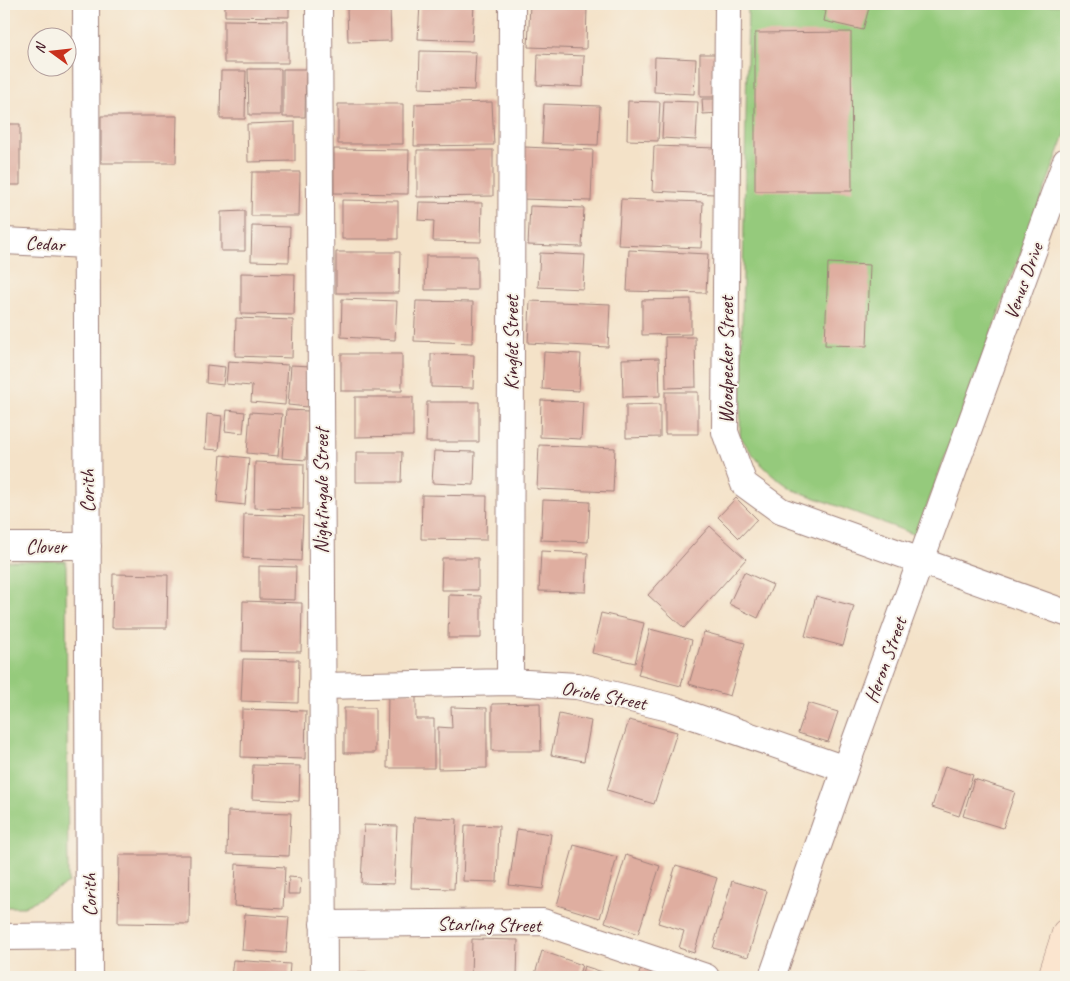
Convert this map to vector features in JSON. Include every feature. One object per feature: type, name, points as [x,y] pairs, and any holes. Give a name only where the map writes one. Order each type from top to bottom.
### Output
[{"type":"main road","points":[[1052,977],[1066,933]]},
{"type":"street","name":"Corith","points":[[86,4],[90,977]]},
{"type":"street","name":"Nightingale Street","points":[[319,4],[324,977]]},
{"type":"street","name":"Kinglet Street","points":[[510,682],[512,4]]},
{"type":"street","name":"Woodpecker Street","points":[[728,4],[725,432],[744,484],[781,511],[1066,613]]},
{"type":"street","name":"Venus Drive","points":[[1000,344],[1066,161]]},
{"type":"street","name":"Cedar","points":[[4,241],[87,245]]},
{"type":"street","name":"Heron Street","points":[[772,977],[845,769],[1000,344]]},
{"type":"street","name":"Clover","points":[[4,546],[88,546]]},
{"type":"street","name":"Oriole Street","points":[[322,686],[510,682],[577,686],[673,710],[845,769]]},
{"type":"street","name":"Starling Street","points":[[323,924],[543,922],[706,977]]},
{"type":"street","points":[[4,938],[89,936]]},
{"type":"green space","points":[[748,4],[1066,5],[1066,132],[916,535],[794,490],[764,466],[740,436]]},
{"type":"green space","points":[[4,561],[66,561],[68,883],[24,907],[4,907]]},
{"type":"building","points":[[225,4],[289,4],[289,17],[225,16]]},
{"type":"building","points":[[420,4],[474,4],[472,41],[418,39]]},
{"type":"building","points":[[530,4],[587,5],[586,49],[528,47]]},
{"type":"building","points":[[800,4],[870,4],[863,30],[824,21],[826,11]]},
{"type":"building","points":[[390,6],[391,41],[348,42],[347,7]]},
{"type":"building","points":[[224,20],[288,21],[288,63],[224,63]]},
{"type":"building","points":[[851,32],[852,191],[755,191],[755,33]]},
{"type":"building","points":[[420,51],[476,52],[474,90],[419,88]]},
{"type":"building","points":[[538,54],[584,56],[583,87],[537,85]]},
{"type":"building","points":[[700,54],[717,54],[717,97],[700,97]]},
{"type":"building","points":[[655,57],[696,59],[694,94],[654,92]]},
{"type":"building","points":[[248,69],[281,69],[281,115],[249,115]]},
{"type":"building","points":[[283,69],[306,69],[305,117],[283,117]]},
{"type":"building","points":[[221,71],[246,71],[245,119],[220,119]]},
{"type":"building","points":[[702,99],[720,99],[720,113],[703,114]]},
{"type":"building","points":[[628,101],[660,102],[658,141],[627,140]]},
{"type":"building","points":[[664,101],[698,102],[696,140],[662,138]]},
{"type":"building","points":[[492,102],[494,145],[414,146],[415,104]]},
{"type":"building","points":[[338,104],[403,104],[403,144],[338,144]]},
{"type":"building","points":[[544,104],[600,106],[598,145],[542,143]]},
{"type":"building","points":[[101,116],[177,116],[176,163],[101,163]]},
{"type":"building","points":[[295,122],[295,161],[248,162],[247,124]]},
{"type":"building","points":[[4,124],[20,124],[20,185],[4,185]]},
{"type":"building","points":[[654,146],[716,148],[714,194],[652,191]]},
{"type":"building","points":[[524,147],[593,150],[591,201],[521,199]]},
{"type":"building","points":[[334,149],[409,150],[408,194],[334,193]]},
{"type":"building","points":[[417,150],[493,150],[493,196],[417,197]]},
{"type":"building","points":[[252,172],[300,172],[299,216],[251,216]]},
{"type":"building","points":[[621,199],[703,202],[701,248],[618,245]]},
{"type":"building","points":[[342,200],[398,201],[398,239],[342,239]]},
{"type":"building","points":[[419,202],[482,203],[481,242],[433,241],[434,221],[418,220]]},
{"type":"building","points":[[530,206],[584,208],[582,247],[528,245]]},
{"type":"building","points":[[245,211],[245,251],[221,251],[221,212]]},
{"type":"building","points":[[252,226],[290,227],[289,262],[251,261]]},
{"type":"building","points":[[629,250],[708,254],[706,293],[627,291]]},
{"type":"building","points":[[336,252],[400,252],[399,293],[336,293]]},
{"type":"building","points":[[540,253],[585,255],[583,289],[538,287]]},
{"type":"building","points":[[426,256],[477,256],[477,290],[425,290]]},
{"type":"building","points":[[828,263],[870,265],[867,346],[825,345]]},
{"type":"building","points":[[241,273],[295,274],[294,315],[241,314]]},
{"type":"building","points":[[342,299],[397,301],[395,340],[341,337]]},
{"type":"building","points":[[691,299],[691,334],[642,335],[642,300]]},
{"type":"building","points":[[416,301],[473,302],[472,343],[414,341]]},
{"type":"building","points":[[530,301],[610,304],[608,347],[528,343]]},
{"type":"building","points":[[236,318],[293,320],[292,358],[235,356]]},
{"type":"building","points":[[665,337],[695,337],[696,387],[666,388]]},
{"type":"building","points":[[544,352],[581,354],[579,391],[542,389]]},
{"type":"building","points":[[341,354],[402,354],[402,391],[341,391]]},
{"type":"building","points":[[431,354],[474,355],[473,388],[431,387]]},
{"type":"building","points":[[659,358],[660,396],[623,397],[622,359]]},
{"type":"building","points":[[228,361],[288,365],[285,405],[251,402],[252,386],[226,384]]},
{"type":"building","points":[[207,365],[225,367],[223,385],[206,383]]},
{"type":"building","points":[[291,365],[311,366],[308,407],[288,405]]},
{"type":"building","points":[[665,392],[698,392],[698,434],[665,434]]},
{"type":"building","points":[[355,397],[413,397],[413,436],[355,437]]},
{"type":"building","points":[[541,400],[583,402],[581,439],[540,437]]},
{"type":"building","points":[[427,402],[479,402],[479,442],[426,442]]},
{"type":"building","points":[[660,404],[660,437],[626,438],[626,405]]},
{"type":"building","points":[[227,410],[245,412],[243,433],[225,431]]},
{"type":"building","points":[[286,410],[309,411],[306,460],[282,458]]},
{"type":"building","points":[[250,412],[282,414],[278,456],[247,453]]},
{"type":"building","points":[[207,414],[222,416],[219,450],[205,449]]},
{"type":"building","points":[[539,445],[615,448],[613,492],[537,489]]},
{"type":"building","points":[[434,451],[475,452],[474,485],[432,483]]},
{"type":"building","points":[[356,452],[402,452],[401,482],[356,482]]},
{"type":"building","points":[[221,455],[249,458],[245,505],[217,502]]},
{"type":"building","points":[[255,462],[304,464],[303,509],[254,508]]},
{"type":"building","points":[[422,495],[487,496],[486,540],[421,539]]},
{"type":"building","points":[[736,498],[757,519],[739,538],[718,517]]},
{"type":"building","points":[[543,500],[590,502],[588,542],[541,540]]},
{"type":"building","points":[[244,514],[303,516],[301,561],[243,558]]},
{"type":"building","points":[[710,526],[746,559],[684,628],[648,595]]},
{"type":"building","points":[[541,551],[588,553],[586,592],[539,591]]},
{"type":"building","points":[[442,558],[478,558],[478,590],[441,590]]},
{"type":"building","points":[[259,566],[296,567],[295,600],[259,599]]},
{"type":"building","points":[[744,572],[773,585],[758,618],[729,604]]},
{"type":"building","points":[[113,574],[168,575],[167,628],[112,628]]},
{"type":"building","points":[[449,595],[481,596],[481,638],[448,638]]},
{"type":"building","points":[[816,596],[854,606],[843,646],[805,636]]},
{"type":"building","points":[[243,601],[302,603],[301,652],[242,651]]},
{"type":"building","points":[[601,613],[644,623],[635,663],[592,653]]},
{"type":"building","points":[[650,629],[692,640],[681,686],[638,675]]},
{"type":"building","points":[[704,632],[745,643],[730,696],[689,684]]},
{"type":"building","points":[[243,659],[299,660],[298,703],[241,701]]},
{"type":"building","points":[[388,692],[416,692],[416,719],[434,719],[434,768],[387,768]]},
{"type":"building","points":[[540,703],[541,751],[492,751],[492,704]]},
{"type":"building","points":[[808,703],[838,712],[828,742],[798,733]]},
{"type":"building","points":[[451,707],[487,708],[487,768],[438,769],[438,727],[452,728]]},
{"type":"building","points":[[344,708],[375,708],[375,753],[344,753]]},
{"type":"building","points":[[242,709],[306,711],[305,759],[241,757]]},
{"type":"building","points":[[559,714],[591,721],[584,761],[551,755]]},
{"type":"building","points":[[629,720],[677,732],[654,804],[607,790]]},
{"type":"building","points":[[253,765],[300,766],[299,801],[252,799]]},
{"type":"building","points":[[945,766],[973,775],[959,816],[932,807]]},
{"type":"building","points":[[974,779],[1015,792],[1003,828],[963,816]]},
{"type":"building","points":[[228,811],[291,813],[289,856],[227,854]]},
{"type":"building","points":[[414,817],[457,819],[454,889],[411,888]]},
{"type":"building","points":[[364,825],[397,826],[394,884],[361,883]]},
{"type":"building","points":[[465,825],[499,826],[497,882],[463,881]]},
{"type":"building","points":[[517,829],[551,834],[543,889],[509,885]]},
{"type":"building","points":[[574,845],[617,857],[600,918],[557,905]]},
{"type":"building","points":[[119,855],[190,855],[189,924],[118,923]]},
{"type":"building","points":[[626,855],[660,866],[638,934],[605,922]]},
{"type":"building","points":[[236,864],[285,867],[283,909],[234,906]]},
{"type":"building","points":[[676,865],[717,878],[694,953],[679,948],[684,931],[658,923]]},
{"type":"building","points":[[289,877],[301,878],[300,894],[288,894]]},
{"type":"building","points":[[732,881],[767,891],[748,957],[713,948]]},
{"type":"building","points":[[245,914],[289,917],[286,953],[242,950]]},
{"type":"building","points":[[472,939],[518,940],[517,977],[471,977]]},
{"type":"building","points":[[542,951],[582,965],[578,977],[534,977]]},
{"type":"building","points":[[233,960],[290,964],[289,977],[231,977]]},
{"type":"building","points":[[642,965],[678,977],[638,977]]},
{"type":"building","points":[[584,966],[618,977],[581,977]]},
{"type":"building","points":[[347,973],[377,973],[377,977],[347,977]]}]
